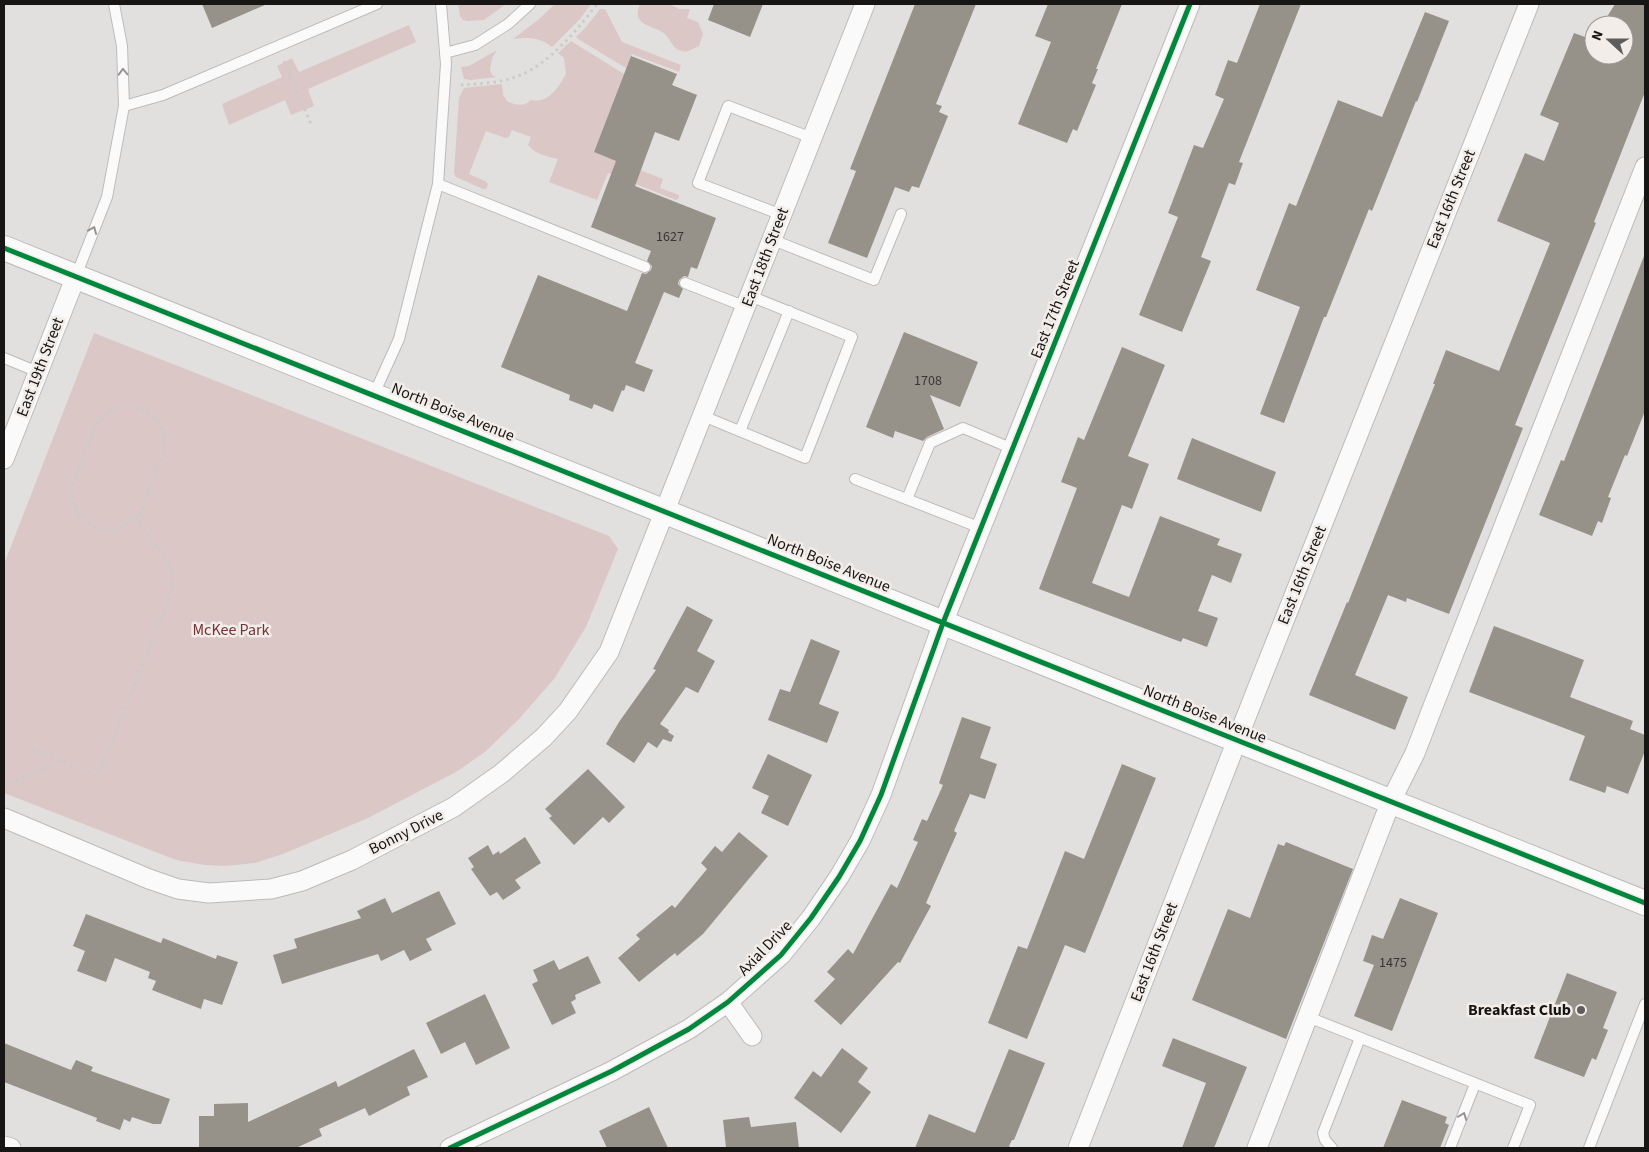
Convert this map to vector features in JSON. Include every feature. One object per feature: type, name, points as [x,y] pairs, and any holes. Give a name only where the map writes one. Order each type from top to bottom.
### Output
[{"type":"street","name":"East 18th Street","points":[[666,511],[865,4]]},
{"type":"street","name":"East 17th Street","points":[[943,623],[1190,4]]},
{"type":"street","name":"East 16th Street","points":[[1078,1148],[1237,740],[1529,4]]},
{"type":"street","points":[[1257,1148],[1391,802],[1414,754],[1432,709],[1645,167]]},
{"type":"street","name":"North Boise Avenue","points":[[4,248],[374,394],[1645,903]]},
{"type":"street","name":"East 19th Street","points":[[4,459],[76,276]]},
{"type":"street","name":"Bonny Drive","points":[[4,818],[149,880],[178,888],[209,893],[270,889],[302,881],[352,860],[454,807],[502,773],[544,737],[573,704],[609,652],[666,511]]},
{"type":"street","name":"Axial Drive","points":[[450,1148],[612,1071],[689,1029],[728,1002],[781,954],[811,918],[860,842],[881,795],[943,623]]},
{"type":"street","points":[[728,1002],[752,1036]]},
{"type":"street","points":[[4,1146],[11,1148]]},
{"type":"lane","points":[[76,276],[107,197],[124,106],[122,46],[114,4]]},
{"type":"lane","points":[[124,106],[163,95],[377,4]]},
{"type":"lane","points":[[374,394],[399,339],[438,184],[445,85],[445,53],[441,4]]},
{"type":"lane","points":[[445,53],[475,45],[508,24],[530,4]]},
{"type":"lane","points":[[782,215],[698,183],[728,106],[812,138]]},
{"type":"lane","points":[[438,184],[645,267]]},
{"type":"lane","points":[[772,240],[874,280],[901,214]]},
{"type":"lane","points":[[685,283],[789,311],[852,337],[805,458],[703,416]]},
{"type":"lane","points":[[740,431],[789,311]]},
{"type":"lane","points":[[4,358],[38,372]]},
{"type":"lane","points":[[907,499],[930,443],[964,428],[1013,449]]},
{"type":"lane","points":[[855,479],[981,528]]},
{"type":"lane","points":[[1589,1148],[1645,1004]]},
{"type":"lane","points":[[1308,1017],[1530,1105],[1512,1148]]},
{"type":"lane","points":[[1332,1148],[1325,1140],[1323,1133],[1360,1038]]},
{"type":"lane","points":[[1450,1148],[1475,1084]]},
{"type":"path","points":[[445,85],[474,84],[519,76],[544,61],[582,24],[597,4]]},
{"type":"path","points":[[277,46],[311,124]]},
{"type":"path","points":[[32,749],[98,776],[170,595],[173,576],[167,558],[137,522],[166,446],[163,431],[154,416],[139,408],[121,406],[105,414],[96,425],[74,483],[72,498],[77,512],[86,522],[104,530],[120,527],[132,520],[141,511]]},
{"type":"path","points":[[4,785],[61,761]]},
{"type":"green space","points":[[458,4],[506,4],[484,20],[468,21],[463,20],[460,16]]},
{"type":"green space","points":[[555,4],[591,4],[580,19],[552,47],[543,41],[533,38],[513,39],[538,20]]},
{"type":"green space","points":[[640,4],[670,4],[679,9],[690,9],[687,18],[698,22],[703,34],[699,46],[686,52],[678,50],[665,34],[641,21],[638,17]]},
{"type":"green space","points":[[600,9],[605,9],[622,42],[681,65],[679,72],[632,54],[626,68],[578,39],[576,37]]},
{"type":"green space","points":[[409,25],[416,42],[308,89],[314,106],[291,115],[285,100],[229,125],[222,104],[282,77],[277,66],[292,58],[299,72]]},
{"type":"green space","points":[[571,41],[624,74],[594,152],[663,179],[660,188],[679,195],[679,198],[676,200],[608,173],[597,200],[549,182],[558,159],[534,151],[528,145],[531,137],[512,130],[509,137],[505,138],[486,131],[469,174],[485,181],[488,184],[486,189],[456,177],[454,173],[459,98],[464,88],[502,84],[503,95],[508,102],[520,105],[526,104],[531,100],[543,100],[552,94],[566,74],[564,58],[558,53]]},
{"type":"green space","points":[[497,50],[492,58],[490,70],[492,75],[496,77],[464,79],[461,67],[469,66]]},
{"type":"green space","name":"McKee Park","points":[[94,333],[609,536],[618,549],[586,627],[554,679],[519,719],[485,752],[456,772],[368,818],[283,854],[255,863],[225,866],[176,860],[4,793],[4,564]]},
{"type":"building","points":[[202,4],[267,4],[212,28]]},
{"type":"building","points":[[714,4],[763,4],[750,37],[708,20]]},
{"type":"building","points":[[915,4],[976,4],[936,104],[942,106],[939,112],[948,116],[919,188],[912,186],[909,192],[895,187],[867,258],[828,243],[856,171],[850,169]]},
{"type":"building","points":[[1048,4],[1122,4],[1096,69],[1098,69],[1092,83],[1096,85],[1077,131],[1073,129],[1067,143],[1018,124],[1051,42],[1035,36]]},
{"type":"building","points":[[1260,4],[1301,4],[1239,162],[1243,163],[1235,185],[1229,183],[1201,257],[1211,261],[1182,332],[1139,315],[1178,217],[1168,213],[1194,145],[1203,148],[1224,99],[1215,95],[1228,60],[1237,63]]},
{"type":"building","points":[[1615,4],[1645,4],[1645,92],[1594,222],[1596,223],[1515,425],[1523,428],[1449,614],[1407,598],[1406,602],[1388,595],[1355,675],[1408,697],[1395,730],[1309,695],[1348,603],[1435,384],[1433,384],[1446,350],[1499,371],[1550,243],[1497,221],[1525,153],[1544,161],[1559,123],[1540,115],[1574,33],[1584,37],[1584,65],[1634,65],[1634,15],[1608,15]]},
{"type":"building","points":[[1425,12],[1449,21],[1417,102],[1372,211],[1369,209],[1326,317],[1324,317],[1284,423],[1260,414],[1300,307],[1256,290],[1289,203],[1296,206],[1338,100],[1382,117]]},
{"type":"building","points":[[631,56],[677,74],[672,85],[697,95],[679,141],[655,132],[635,186],[716,218],[697,269],[691,267],[688,277],[684,276],[679,280],[678,284],[683,289],[679,298],[664,292],[635,363],[653,370],[644,392],[626,385],[613,412],[594,404],[592,409],[569,400],[570,395],[501,367],[538,275],[627,311],[642,273],[646,274],[651,270],[652,266],[647,261],[651,251],[591,227],[616,161],[594,152]]},
{"type":"building","points":[[1644,256],[1645,411],[1608,497],[1611,498],[1602,523],[1598,521],[1592,536],[1539,515],[1561,460],[1564,461]]},
{"type":"building","points":[[904,332],[978,362],[960,407],[930,395],[944,429],[923,441],[895,431],[893,438],[866,427]]},
{"type":"building","points":[[1122,347],[1165,365],[1128,456],[1149,464],[1132,509],[1122,505],[1092,583],[1129,597],[1160,516],[1220,539],[1217,545],[1242,554],[1231,583],[1212,575],[1198,611],[1218,618],[1207,647],[1183,638],[1181,642],[1039,589],[1077,488],[1061,482],[1078,437],[1084,440]]},
{"type":"building","points":[[1192,438],[1276,472],[1261,512],[1177,479]]},
{"type":"building","points":[[687,606],[713,620],[697,651],[715,661],[698,693],[686,687],[660,724],[674,736],[671,742],[663,739],[657,748],[648,742],[634,763],[606,744],[619,722],[656,670],[653,669]]},
{"type":"building","points":[[1494,626],[1584,660],[1570,697],[1633,721],[1630,729],[1645,735],[1645,751],[1628,794],[1607,786],[1605,793],[1569,780],[1585,736],[1469,692]]},
{"type":"building","points":[[811,639],[840,651],[819,704],[839,712],[827,743],[768,720],[780,689],[790,692]]},
{"type":"building","points":[[962,717],[991,727],[980,758],[997,764],[985,799],[970,794],[954,831],[957,833],[926,903],[931,906],[900,963],[898,962],[841,1025],[814,1001],[835,979],[827,972],[848,949],[853,954],[891,884],[897,888],[918,842],[913,840],[922,819],[927,821],[943,785],[939,783]]},
{"type":"building","points":[[768,754],[812,775],[788,826],[761,813],[769,796],[752,788]]},
{"type":"building","points":[[1122,764],[1156,778],[1085,953],[1065,945],[1027,1039],[988,1023],[1018,946],[1027,949],[1065,851],[1084,859]]},
{"type":"building","points":[[588,769],[625,807],[609,823],[603,817],[574,845],[549,818],[552,816],[545,809]]},
{"type":"building","points":[[739,832],[768,856],[703,934],[677,956],[675,953],[639,982],[618,958],[640,939],[636,935],[672,905],[675,908],[707,869],[701,863],[715,846],[722,852]]},
{"type":"building","points":[[525,837],[541,863],[515,880],[521,888],[503,900],[497,892],[490,896],[471,869],[474,867],[468,858],[488,845],[493,855],[499,851],[500,854]]},
{"type":"building","points":[[1286,842],[1353,869],[1286,1039],[1192,1000],[1228,909],[1250,918],[1278,844],[1284,846]]},
{"type":"building","points":[[439,891],[456,924],[426,939],[432,950],[410,961],[404,950],[381,961],[378,954],[282,984],[273,955],[297,948],[294,939],[361,918],[357,911],[385,898],[392,913]]},
{"type":"building","points":[[1400,898],[1438,913],[1392,1031],[1354,1016],[1374,965],[1363,961],[1372,935],[1383,939]]},
{"type":"building","points":[[86,914],[161,943],[163,938],[216,959],[217,955],[238,962],[222,1005],[204,999],[201,1009],[152,990],[156,981],[148,978],[150,972],[115,958],[106,982],[77,971],[85,951],[73,946]]},
{"type":"building","points":[[588,956],[601,983],[575,995],[576,999],[571,1002],[576,1013],[552,1025],[532,984],[538,981],[533,970],[554,960],[559,970]]},
{"type":"building","name":"Breakfast Club","points":[[1567,973],[1617,992],[1603,1028],[1608,1030],[1596,1060],[1592,1058],[1584,1077],[1534,1058]]},
{"type":"building","points":[[485,994],[510,1048],[476,1065],[465,1042],[441,1054],[426,1023]]},
{"type":"building","points":[[1173,1038],[1247,1067],[1214,1148],[1182,1148],[1206,1083],[1162,1066]]},
{"type":"building","points":[[4,1043],[71,1070],[76,1060],[93,1067],[91,1071],[170,1099],[161,1124],[153,1124],[132,1117],[130,1122],[124,1119],[120,1130],[96,1121],[97,1118],[4,1082]]},
{"type":"building","points":[[842,1048],[868,1068],[858,1082],[871,1092],[841,1133],[794,1098],[813,1071],[821,1077]]},
{"type":"building","points":[[414,1049],[428,1077],[407,1087],[410,1095],[369,1116],[365,1108],[319,1129],[322,1136],[296,1148],[199,1148],[199,1116],[214,1116],[214,1104],[248,1103],[248,1122],[336,1081],[338,1087]]},
{"type":"building","points":[[1009,1049],[1045,1063],[1014,1140],[1012,1140],[1009,1146],[1011,1148],[915,1148],[929,1114],[975,1133]]},
{"type":"building","points":[[1402,1100],[1447,1117],[1445,1123],[1449,1125],[1440,1148],[1383,1148]]},
{"type":"building","points":[[649,1107],[668,1148],[607,1148],[599,1131]]},
{"type":"building","points":[[749,1117],[751,1127],[796,1122],[799,1148],[726,1148],[723,1120]]},
{"type":"cycle path","points":[[450,1148],[612,1071],[689,1029],[728,1002],[781,955],[811,918],[839,877],[860,841],[881,795],[943,623],[1190,4]]},
{"type":"cycle path","points":[[4,248],[1645,903]]},
{"type":"place","name":"Breakfast Club","points":[[1581,1010]]}]
